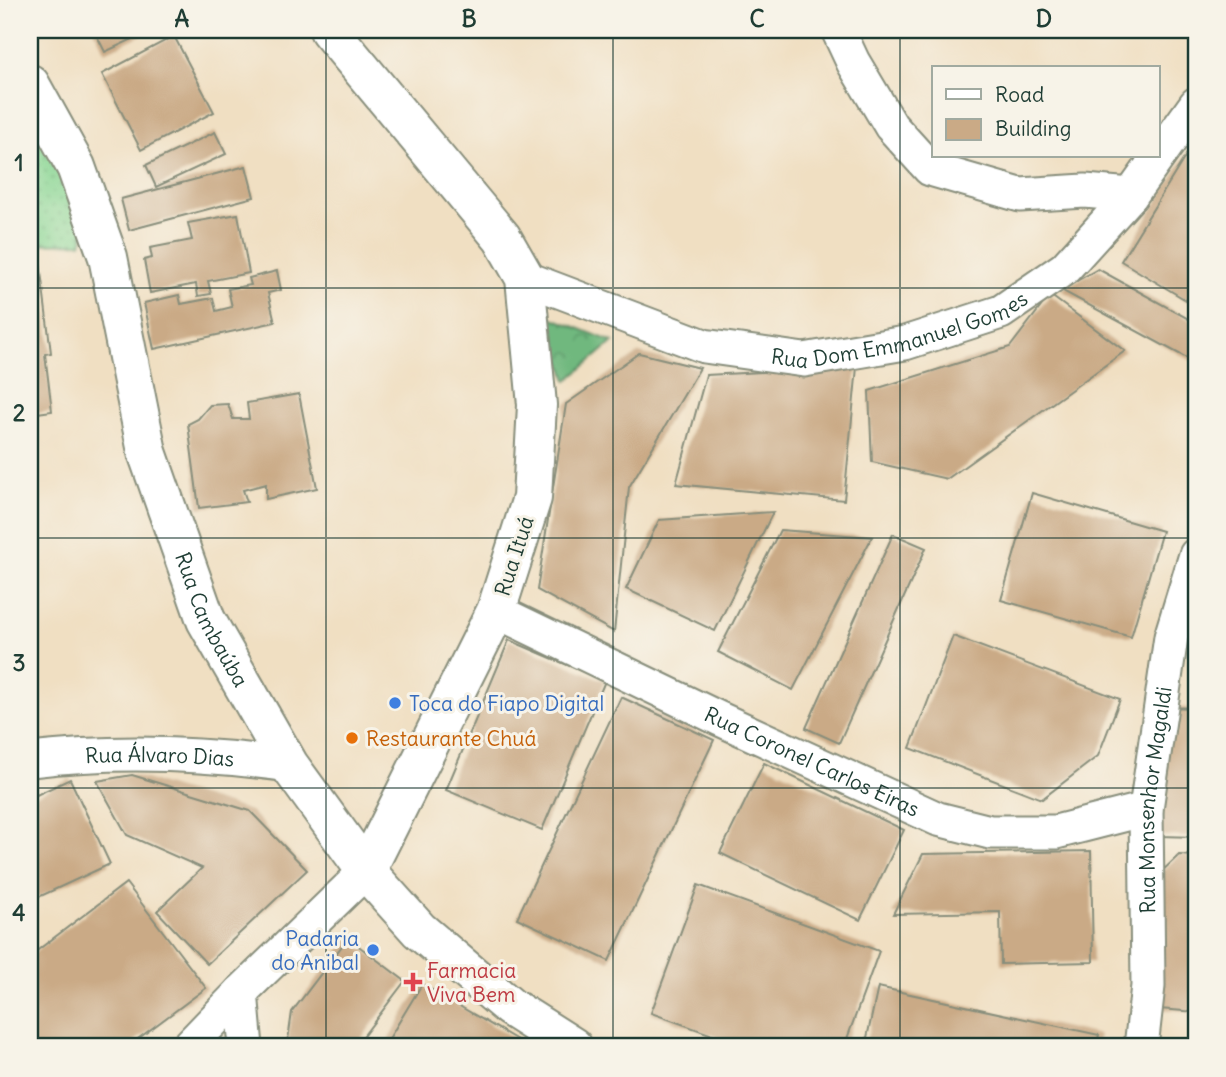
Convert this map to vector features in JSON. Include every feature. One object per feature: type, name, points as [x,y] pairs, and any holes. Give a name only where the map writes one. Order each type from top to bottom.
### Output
[{"type":"street","name":"Rua Ituá","points":[[188,1047],[366,871],[496,611],[532,498],[537,405],[525,278],[502,238],[329,30]]},
{"type":"street","points":[[838,30],[853,62],[891,127],[930,169],[1020,195],[1085,191],[1131,195]]},
{"type":"street","name":"Rua Cambaúba","points":[[30,84],[76,167],[108,257],[147,452],[206,620],[289,765],[366,871],[419,930],[510,1007],[573,1047]]},
{"type":"street","name":"Rua Dom Emmanuel Gomes","points":[[1160,154],[1196,104]]},
{"type":"street","name":"Rua Dom Emmanuel Gomes","points":[[525,278],[704,346],[804,360],[905,343],[1001,312],[1065,268],[1131,195],[1157,158]]},
{"type":"street","name":"Rua Monsenhor Magaldi","points":[[1141,1047],[1148,986],[1146,808],[1171,637],[1196,555]]},
{"type":"street","name":"Rua Coronel Carlos Eiras","points":[[496,611],[720,719],[938,819],[990,832],[1056,832],[1146,808]]},
{"type":"street","name":"Rua Álvaro Dias","points":[[30,760],[85,754],[228,756],[289,765]]},
{"type":"street","points":[[241,992],[246,1047]]},
{"type":"green space","points":[[30,99],[90,216],[81,243],[30,244]]},
{"type":"green space","points":[[548,316],[613,342],[567,381]]},
{"type":"building","points":[[94,30],[152,30],[105,52]]},
{"type":"building","points":[[174,36],[214,112],[141,150],[102,74]]},
{"type":"building","points":[[215,132],[226,154],[156,187],[146,165]]},
{"type":"building","points":[[1196,139],[1196,306],[1121,261]]},
{"type":"building","points":[[246,166],[254,197],[129,230],[121,199]]},
{"type":"building","points":[[238,214],[249,273],[208,281],[211,294],[198,296],[196,284],[150,293],[144,260],[152,258],[150,248],[192,240],[188,223]]},
{"type":"building","points":[[39,255],[51,353],[45,354],[52,411],[30,414],[30,256]]},
{"type":"building","points":[[1098,269],[1196,323],[1196,363],[1061,290]]},
{"type":"building","points":[[277,271],[281,290],[268,293],[275,322],[154,349],[144,303],[179,295],[181,304],[213,298],[216,311],[232,307],[228,289],[251,285],[249,278]]},
{"type":"building","points":[[1050,295],[1125,351],[947,479],[872,462],[869,391],[1010,347]]},
{"type":"building","points":[[639,353],[700,368],[629,487],[614,632],[537,590],[566,404]]},
{"type":"building","points":[[857,367],[844,500],[676,484],[706,375]]},
{"type":"building","points":[[299,394],[317,488],[266,499],[266,484],[243,490],[247,502],[199,508],[188,424],[198,419],[210,405],[228,404],[233,419],[249,419],[247,403]]},
{"type":"building","points":[[1032,493],[1162,531],[1131,637],[1001,600]]},
{"type":"building","points":[[773,512],[715,631],[626,589],[659,520]]},
{"type":"building","points":[[780,530],[872,537],[793,690],[718,652]]},
{"type":"building","points":[[893,534],[926,548],[839,743],[806,728]]},
{"type":"building","points":[[953,636],[1120,699],[1098,756],[1042,799],[910,748]]},
{"type":"building","points":[[509,640],[605,681],[542,830],[446,790]]},
{"type":"building","points":[[621,697],[714,740],[609,961],[517,918]]},
{"type":"building","points":[[1165,707],[1196,708],[1196,837],[1160,836]]},
{"type":"building","points":[[764,763],[904,830],[860,920],[720,853]]},
{"type":"building","points":[[132,775],[250,811],[307,870],[207,964],[157,911],[202,868],[127,835],[97,781]]},
{"type":"building","points":[[70,779],[110,864],[30,901],[30,798]]},
{"type":"building","points":[[1091,851],[1093,962],[1001,964],[1000,912],[893,914],[923,854]]},
{"type":"building","points":[[1179,855],[1196,856],[1196,1012],[1147,1008],[1157,876]]},
{"type":"building","points":[[126,883],[206,988],[127,1047],[30,1047],[30,956]]},
{"type":"building","points":[[698,885],[879,951],[844,1047],[746,1047],[651,1013]]},
{"type":"building","points":[[348,938],[405,981],[355,1047],[287,1047],[292,1012]]},
{"type":"building","points":[[422,984],[529,1047],[384,1047]]},
{"type":"building","points":[[878,987],[1099,1035],[1096,1047],[865,1047]]},
{"type":"place","name":"Toca do Fiapo Digital","points":[[395,703]]},
{"type":"place","name":"Restaurante Chuá","points":[[352,738]]},
{"type":"place","name":"Padaria do Anibal","points":[[373,950]]},
{"type":"place","name":"Farmacia Viva Bem","points":[[413,982]]}]
